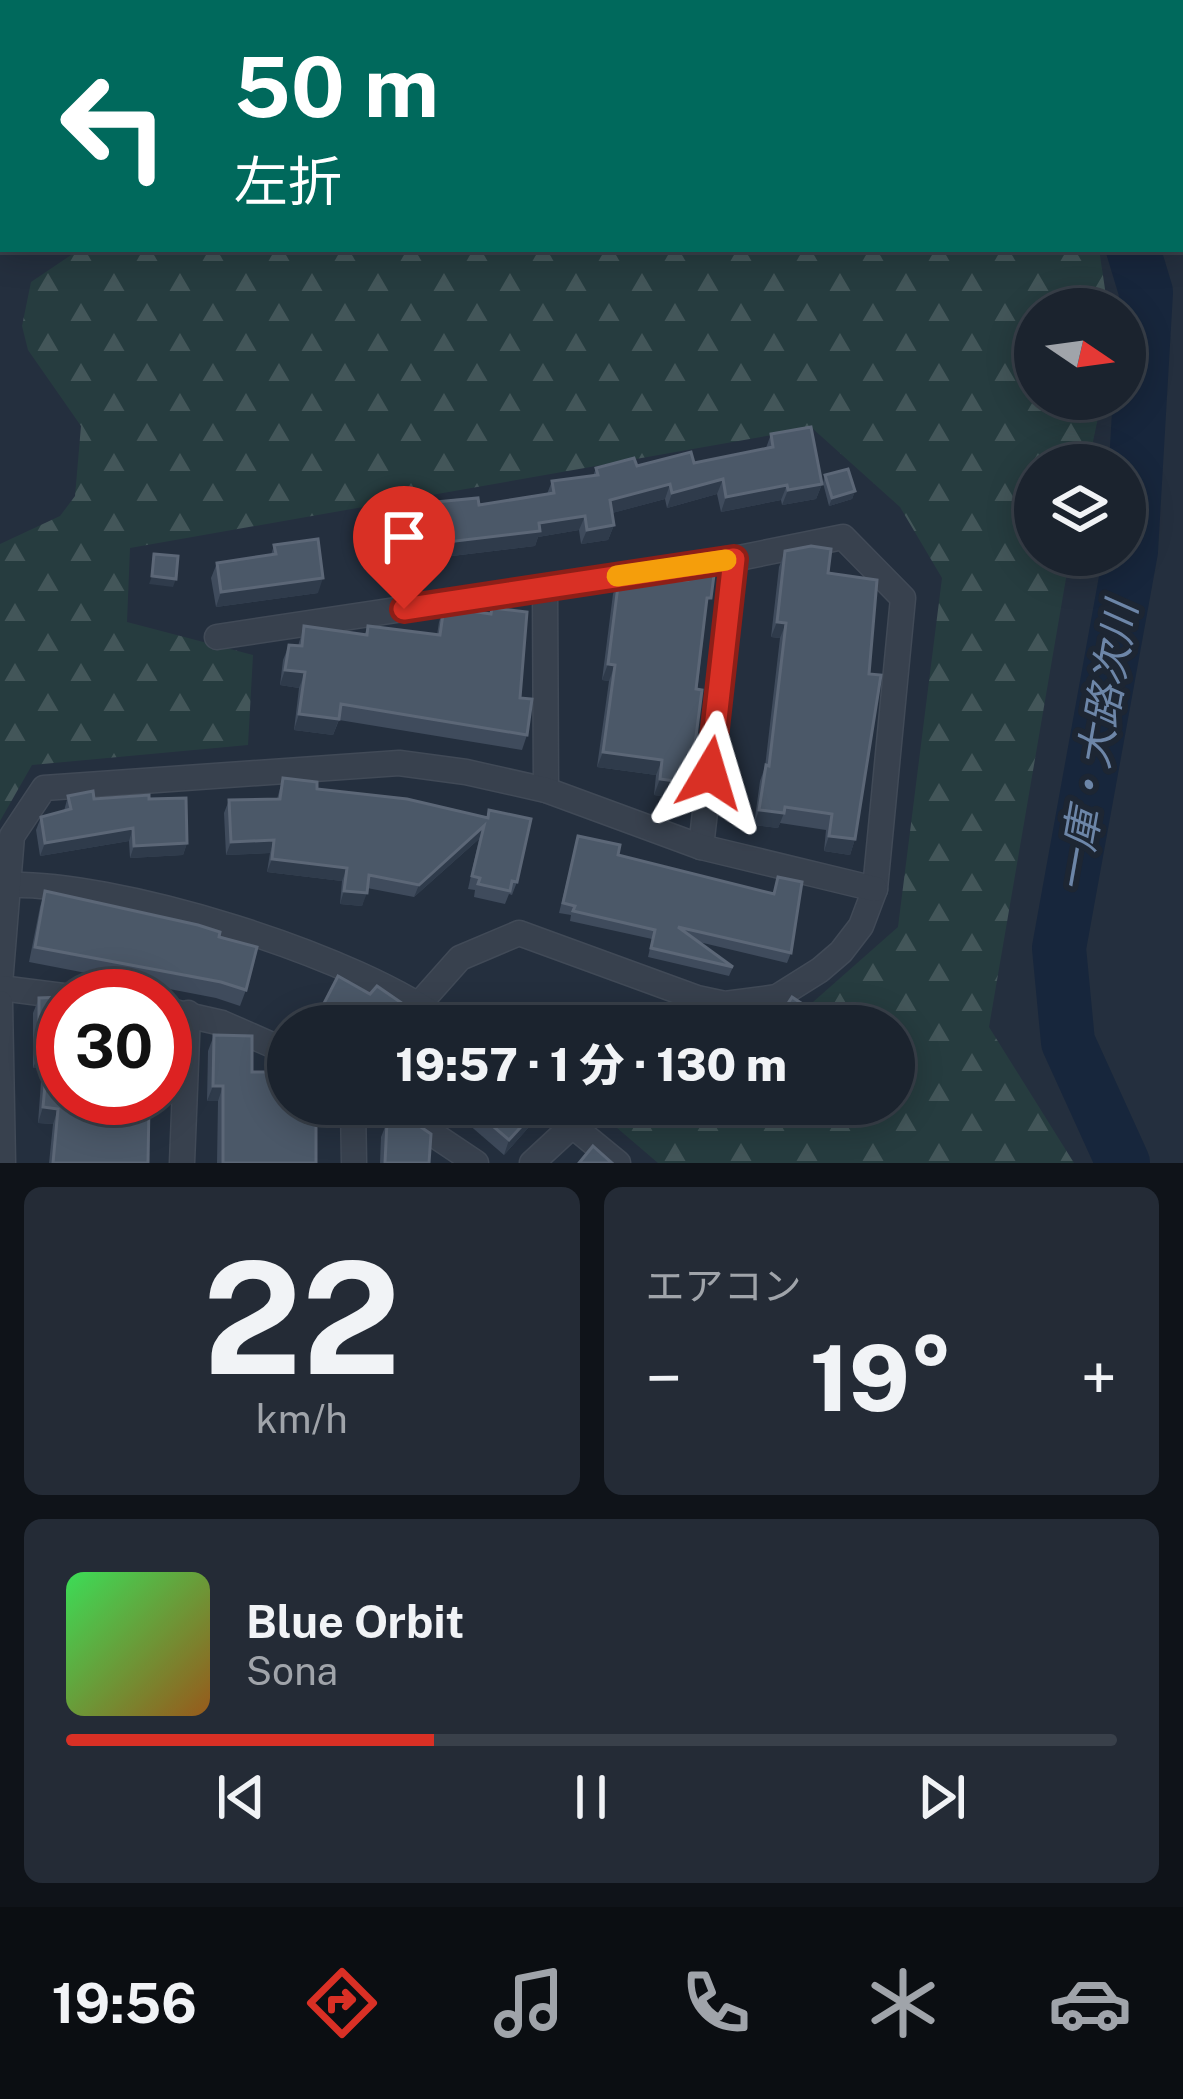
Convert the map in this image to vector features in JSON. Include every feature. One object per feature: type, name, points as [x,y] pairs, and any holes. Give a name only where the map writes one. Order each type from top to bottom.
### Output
[{"type":"street","points":[[217,637],[734,559],[843,537],[902,598],[874,889],[861,926],[841,952],[796,988],[755,1002],[725,1004],[519,933],[460,958],[420,1003]]},
{"type":"street","points":[[701,847],[734,559]]},
{"type":"street","points":[[545,587],[546,790]]},
{"type":"street","points":[[36,992],[0,986],[3,885],[12,836],[44,788],[399,763],[546,790],[701,847],[874,889]]},
{"type":"street","points":[[3,885],[88,892],[226,925],[423,1005]]},
{"type":"street","points":[[0,1003],[3,1163]]},
{"type":"street","points":[[192,1017],[267,1044]]},
{"type":"street","points":[[181,1125],[182,1163]]},
{"type":"street","points":[[353,1125],[353,1163]]},
{"type":"street","points":[[419,1125],[476,1163]]},
{"type":"street","points":[[532,1163],[573,1125],[618,1163]]},
{"type":"green space","points":[[76,252],[1099,252],[1105,288],[1014,288],[1014,420],[1098,420],[1092,444],[1014,444],[1014,576],[1066,576],[989,1027],[1074,1163],[658,1163],[614,1125],[915,1125],[915,1005],[813,1002],[898,927],[942,578],[900,507],[812,428],[130,548],[127,622],[253,655],[248,745],[32,765],[0,821],[0,544],[60,516],[75,496],[81,426],[28,350],[22,326],[31,282]]},
{"type":"building","points":[[811,427],[822,484],[788,490],[787,485],[726,497],[723,479],[672,493],[670,484],[610,500],[614,525],[587,530],[585,516],[539,523],[540,531],[430,544],[430,549],[391,555],[387,524],[395,523],[393,506],[478,498],[479,505],[554,493],[552,481],[598,475],[596,468],[634,458],[637,466],[691,452],[694,463],[773,447],[771,434]]},
{"type":"building","points":[[848,469],[855,491],[832,498],[825,475]]},
{"type":"building","points":[[318,539],[323,578],[221,592],[217,563],[276,554],[274,545]]},
{"type":"building","points":[[811,546],[831,549],[828,573],[877,580],[869,674],[881,675],[855,839],[829,836],[832,814],[785,807],[784,813],[759,810],[769,766],[786,623],[777,622],[785,551]]},
{"type":"building","points":[[154,554],[178,556],[176,579],[152,576]]},
{"type":"building","points":[[689,572],[714,575],[696,689],[702,690],[690,783],[660,779],[662,760],[603,752],[615,665],[608,664],[619,578],[688,580]]},
{"type":"building","points":[[444,607],[491,614],[492,608],[527,612],[520,698],[532,699],[527,735],[341,704],[339,719],[299,714],[305,672],[285,670],[289,645],[302,646],[304,626],[367,635],[368,626],[440,635]]},
{"type":"building","points":[[283,778],[317,782],[317,789],[407,799],[488,818],[489,810],[531,819],[517,882],[512,881],[510,891],[478,884],[480,878],[472,876],[484,826],[419,885],[369,875],[367,893],[344,891],[347,868],[272,859],[274,840],[231,842],[229,800],[280,799]]},
{"type":"building","points":[[93,791],[94,799],[186,798],[187,843],[134,846],[133,828],[45,843],[41,817],[71,809],[68,796]]},
{"type":"building","points":[[578,836],[620,845],[618,855],[774,894],[778,877],[802,882],[791,953],[678,927],[733,967],[651,948],[655,930],[573,911],[575,906],[563,903]]},
{"type":"building","points":[[45,891],[198,925],[220,932],[219,937],[257,947],[246,990],[192,977],[192,969],[152,969],[35,947]]},
{"type":"building","points":[[338,976],[370,994],[377,986],[405,1005],[323,1005]]},
{"type":"building","points":[[214,1035],[252,1036],[252,1072],[267,1072],[267,1125],[316,1125],[316,1163],[223,1163],[223,1086],[213,1086]]},
{"type":"building","points":[[57,1125],[149,1125],[148,1163],[53,1163]]},
{"type":"building","points":[[387,1125],[418,1125],[431,1134],[429,1163],[385,1163]]},
{"type":"building","points":[[492,1125],[523,1125],[509,1140]]},
{"type":"building","points":[[593,1146],[612,1163],[579,1163]]},
{"type":"waterway","name":"一庫・大路次川","points":[[1123,1163],[1068,1042],[1059,948],[1131,551],[1146,292],[1134,252]]},
{"type":"slow traffic","points":[[617,576],[726,560]]},
{"type":"route","points":[[404,609],[734,559],[710,773]]}]
